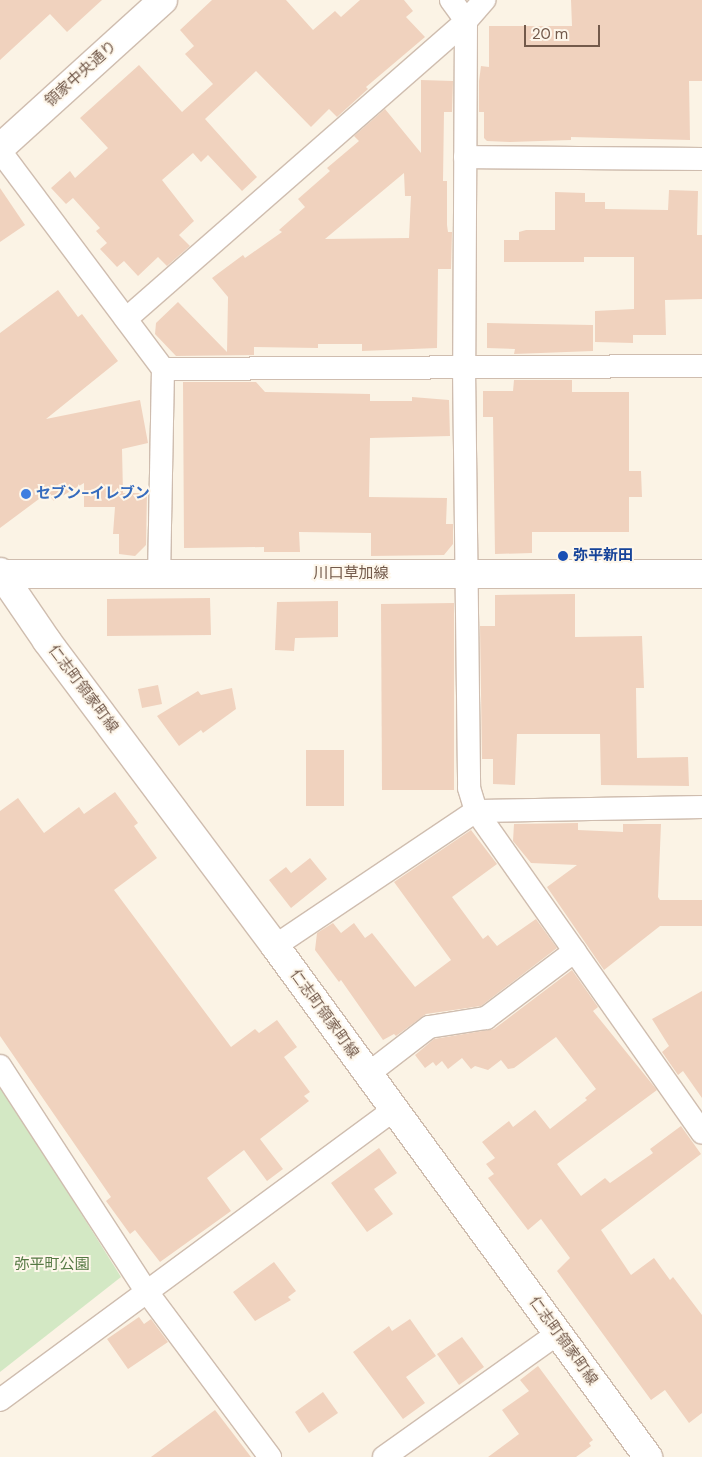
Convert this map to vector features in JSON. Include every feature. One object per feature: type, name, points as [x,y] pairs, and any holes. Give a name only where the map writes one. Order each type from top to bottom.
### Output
[{"type":"street","name":"領家中央通り","points":[[0,149],[163,0]]},
{"type":"street","points":[[451,0],[466,21],[464,367],[469,788],[476,811],[575,951],[698,1118]]},
{"type":"street","points":[[126,319],[466,21],[484,0]]},
{"type":"street","points":[[0,149],[163,369],[159,574]]},
{"type":"street","points":[[465,157],[702,159]]},
{"type":"street","points":[[163,369],[702,366]]},
{"type":"street","name":"川口草加線","points":[[0,573],[702,574]]},
{"type":"street","name":"仁志町領家町線","points":[[0,573],[47,641],[275,946],[648,1457]]},
{"type":"street","points":[[275,946],[476,811],[702,807]]},
{"type":"street","points":[[368,1074],[430,1027],[486,1018],[575,951]]},
{"type":"street","points":[[0,1066],[147,1292],[270,1457]]},
{"type":"street","points":[[0,1400],[394,1110]]},
{"type":"street","points":[[384,1457],[557,1334]]},
{"type":"green space","name":"弥平町公園","points":[[0,1084],[121,1277],[0,1372]]},
{"type":"building","points":[[0,0],[102,0],[67,32],[50,14],[0,60]]},
{"type":"building","points":[[212,0],[286,0],[313,30],[335,11],[341,17],[360,0],[404,0],[413,11],[406,17],[425,37],[366,87],[368,89],[337,117],[329,109],[311,127],[256,71],[205,119],[257,177],[242,191],[208,155],[201,162],[193,153],[162,180],[194,221],[179,235],[190,246],[167,266],[158,257],[138,276],[124,261],[117,267],[100,249],[107,243],[96,231],[100,228],[73,198],[66,204],[51,188],[70,171],[75,178],[108,148],[80,118],[139,65],[182,112],[213,84],[185,54],[194,46],[180,30]]},
{"type":"building","points":[[571,0],[702,0],[702,81],[689,81],[690,140],[571,137],[571,140],[510,142],[487,141],[484,138],[484,112],[479,112],[479,81],[481,66],[489,67],[489,26],[572,26]]},
{"type":"building","points":[[421,80],[453,81],[452,112],[444,112],[443,181],[447,181],[448,232],[452,232],[451,269],[438,269],[437,348],[362,351],[362,344],[318,344],[318,348],[254,347],[254,355],[176,356],[155,334],[156,323],[178,302],[227,352],[228,297],[212,278],[243,255],[245,258],[282,232],[279,230],[305,207],[298,199],[330,171],[327,168],[359,141],[354,136],[385,109],[421,153]],"holes":[[[404,173],[405,196],[411,196],[409,238],[325,239]]]},
{"type":"building","points":[[0,188],[25,225],[0,242]]},
{"type":"building","points":[[669,190],[698,191],[697,235],[702,235],[702,299],[665,300],[666,335],[633,335],[633,343],[595,342],[595,311],[634,309],[634,257],[584,257],[584,262],[504,262],[504,240],[519,240],[519,232],[526,230],[555,230],[555,192],[585,193],[585,202],[605,202],[605,209],[668,210]]},
{"type":"building","points":[[58,290],[78,317],[82,314],[118,361],[46,419],[140,400],[148,443],[122,449],[123,493],[147,493],[146,545],[135,556],[119,554],[119,534],[113,534],[115,507],[84,507],[84,483],[54,501],[47,493],[0,528],[0,333]]},
{"type":"building","points":[[487,323],[593,325],[593,351],[514,354],[515,349],[487,348]]},
{"type":"building","points":[[514,380],[572,380],[572,392],[629,392],[629,471],[641,471],[642,497],[629,497],[629,532],[532,532],[532,553],[495,554],[493,417],[483,417],[483,391],[513,391]]},
{"type":"building","points":[[183,382],[256,382],[265,392],[370,394],[370,401],[412,401],[412,397],[449,400],[450,436],[370,438],[369,497],[447,498],[446,524],[453,524],[453,544],[444,555],[371,556],[371,533],[299,532],[300,552],[264,552],[264,547],[184,548]]},
{"type":"building","points":[[575,594],[575,637],[642,636],[644,688],[636,688],[637,758],[688,757],[689,786],[601,785],[600,734],[517,734],[515,785],[493,784],[493,759],[482,759],[480,626],[495,626],[495,595]]},
{"type":"building","points":[[210,598],[211,635],[107,636],[107,599]]},
{"type":"building","points":[[338,601],[338,637],[295,638],[294,651],[275,650],[277,602]]},
{"type":"building","points":[[454,603],[454,790],[382,790],[381,604]]},
{"type":"building","points":[[158,685],[162,704],[142,708],[138,689]]},
{"type":"building","points":[[232,688],[236,709],[203,733],[201,730],[179,746],[157,716],[198,691],[201,695]]},
{"type":"building","points":[[306,750],[344,750],[344,806],[306,806]]},
{"type":"building","points":[[115,792],[138,823],[134,826],[157,858],[114,890],[231,1047],[255,1029],[259,1033],[277,1020],[297,1047],[284,1057],[310,1092],[304,1096],[309,1101],[260,1139],[283,1169],[267,1181],[244,1150],[207,1178],[231,1211],[160,1262],[135,1230],[130,1234],[106,1201],[111,1197],[0,1036],[0,811],[18,798],[44,833],[79,807],[84,814]]},
{"type":"building","points":[[578,823],[578,830],[623,832],[623,824],[661,824],[658,897],[660,900],[702,900],[702,926],[660,926],[604,970],[547,887],[577,865],[531,863],[513,841],[514,824]]},
{"type":"building","points":[[471,830],[497,864],[452,897],[483,939],[488,935],[497,946],[536,919],[557,948],[481,1006],[426,1014],[396,1036],[394,1034],[383,1040],[341,980],[339,982],[315,950],[317,933],[333,923],[341,933],[354,923],[365,938],[372,933],[415,987],[451,960],[394,882]]},
{"type":"building","points":[[310,858],[327,879],[291,908],[269,880],[286,867],[291,873]]},
{"type":"building","points":[[572,970],[598,1007],[593,1011],[657,1090],[557,1164],[581,1196],[605,1178],[610,1183],[653,1153],[650,1149],[681,1126],[701,1154],[601,1230],[631,1275],[654,1258],[670,1280],[673,1277],[702,1315],[702,1413],[689,1423],[665,1390],[651,1400],[557,1271],[570,1258],[541,1219],[528,1230],[488,1178],[494,1174],[486,1164],[495,1158],[482,1142],[509,1121],[513,1127],[535,1110],[550,1129],[587,1100],[585,1098],[596,1089],[556,1037],[514,1068],[508,1069],[501,1060],[488,1070],[475,1066],[471,1069],[462,1058],[448,1069],[442,1061],[436,1066],[433,1062],[425,1068],[415,1055],[434,1039],[494,1029]]},
{"type":"building","points":[[702,991],[702,1098],[683,1071],[678,1075],[662,1052],[669,1046],[652,1019]]},
{"type":"building","points":[[379,1148],[397,1173],[374,1189],[393,1214],[367,1232],[331,1183]]},
{"type":"building","points":[[274,1262],[296,1291],[288,1297],[291,1300],[255,1321],[233,1292]]},
{"type":"building","points":[[139,1317],[144,1324],[151,1319],[168,1342],[128,1369],[107,1339]]},
{"type":"building","points":[[410,1319],[436,1356],[406,1377],[425,1403],[403,1419],[353,1352],[389,1326],[392,1331]]},
{"type":"building","points":[[462,1337],[484,1367],[459,1385],[437,1354]]},
{"type":"building","points":[[538,1366],[593,1440],[589,1443],[591,1446],[576,1457],[488,1457],[519,1434],[502,1410],[529,1391],[520,1380]]},
{"type":"building","points":[[323,1392],[338,1413],[309,1433],[295,1412]]},
{"type":"building","points":[[215,1410],[251,1457],[151,1457]]},
{"type":"place","name":"セブン-イレブン","points":[[26,494]]},
{"type":"place","name":"弥平新田","points":[[563,556]]}]
